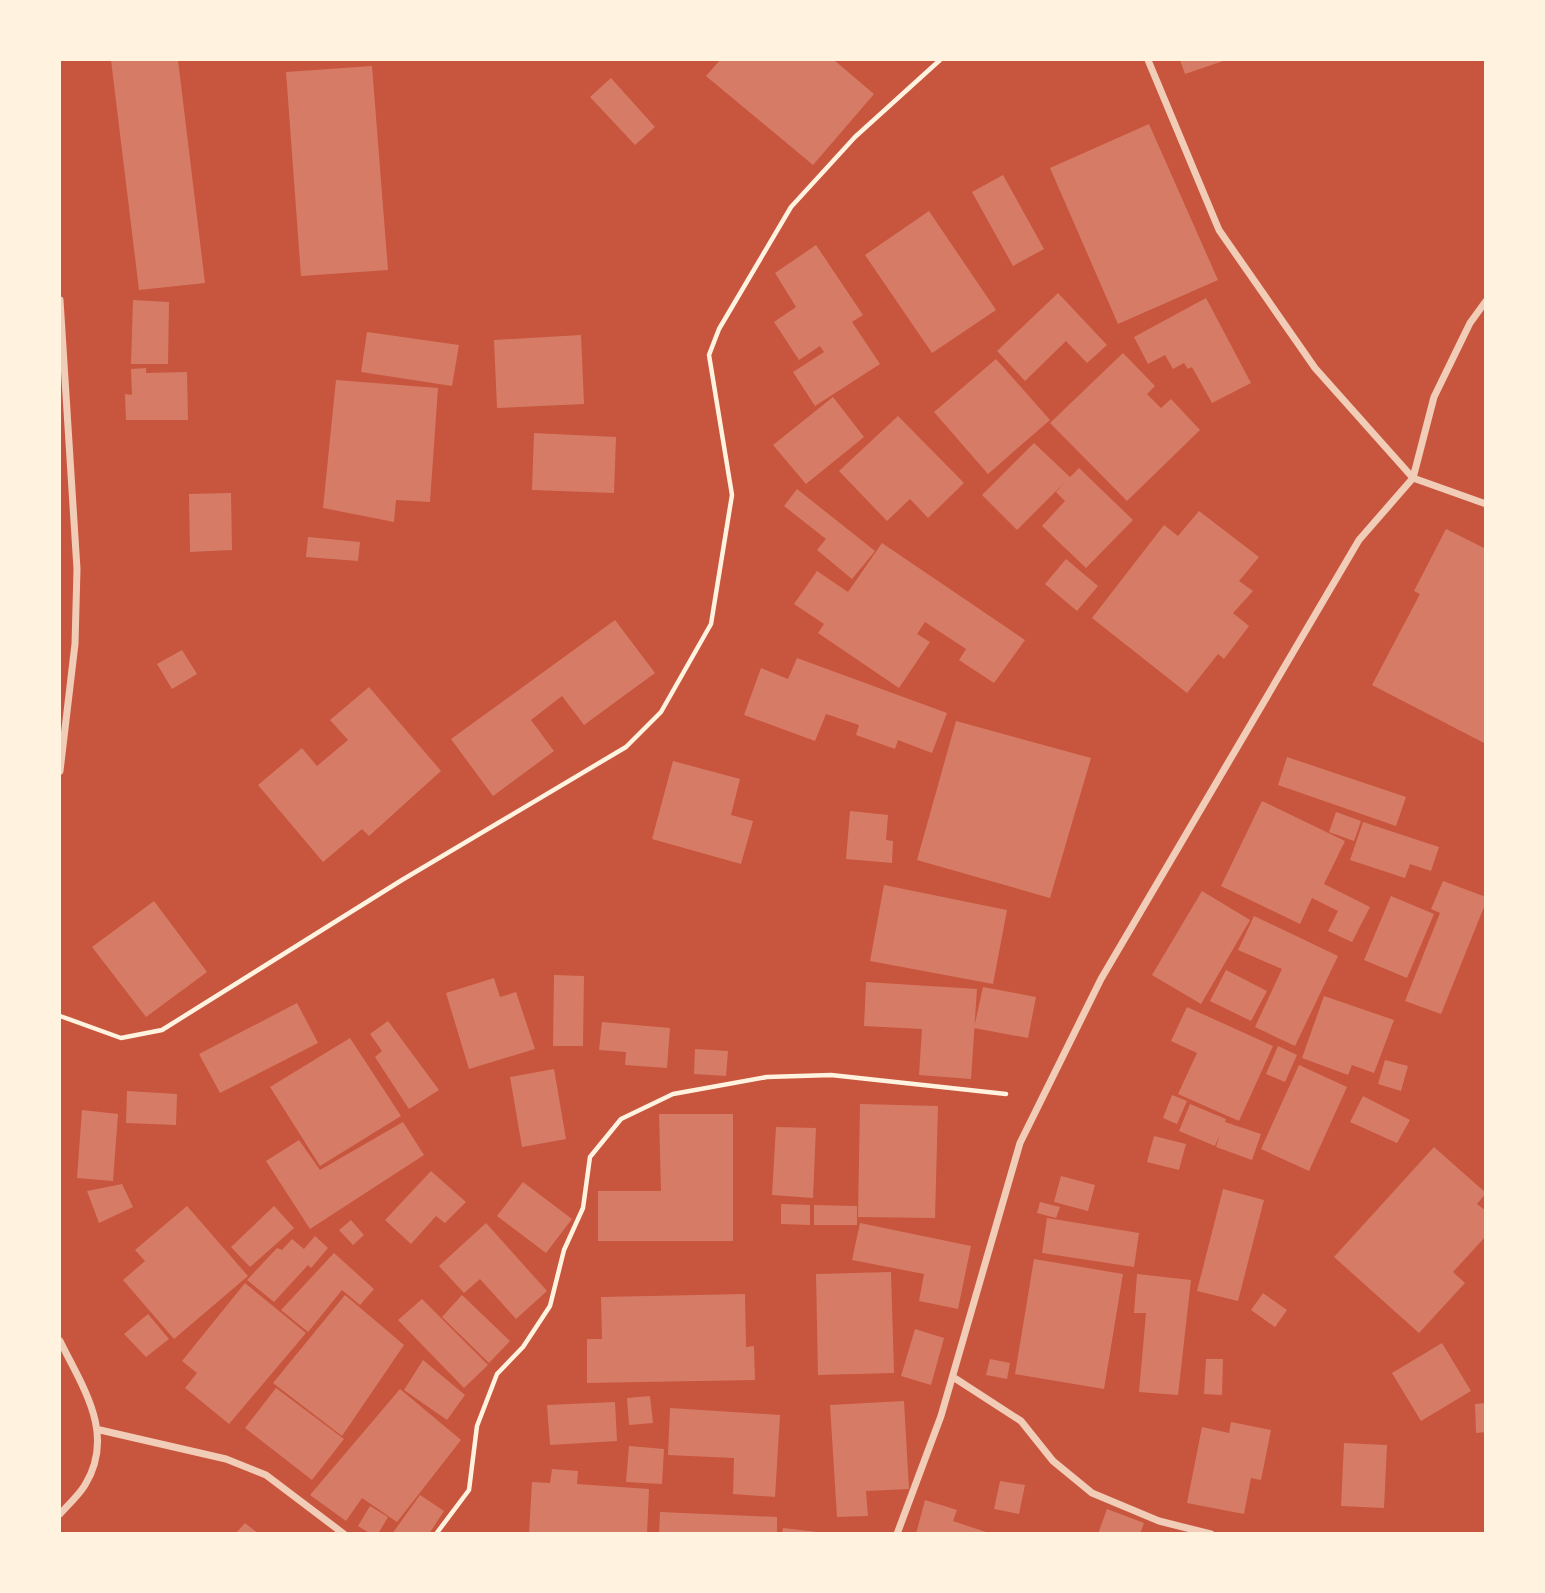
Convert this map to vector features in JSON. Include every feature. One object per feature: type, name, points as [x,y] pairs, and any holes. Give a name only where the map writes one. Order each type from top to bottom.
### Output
[{"type":"street","points":[[1148,60],[1219,230],[1315,368],[1412,478],[1486,504]]},
{"type":"street","points":[[60,300],[77,569],[75,644],[60,771]]},
{"type":"street","points":[[897,1534],[953,1377],[1020,1143],[1101,979],[1359,540],[1412,478],[1434,397],[1470,323],[1486,301]]},
{"type":"street","points":[[60,1341],[100,1430],[98,1453],[85,1485],[60,1514]]},
{"type":"street","points":[[953,1377],[1021,1421],[1053,1461],[1092,1493],[1159,1521],[1211,1534]]},
{"type":"street","points":[[100,1430],[226,1459],[266,1475],[344,1534]]},
{"type":"path","points":[[60,1016],[121,1038],[162,1030],[402,880],[626,747],[661,712],[711,624],[732,495],[709,355],[719,329],[791,207],[855,137],[940,60]]},
{"type":"path","points":[[436,1534],[469,1490],[477,1426],[497,1374],[523,1348],[550,1306],[564,1250],[583,1208],[590,1157],[621,1119],[673,1094],[767,1077],[831,1075],[1043,1099]]},
{"type":"building","points":[[111,60],[178,60],[205,283],[139,290]]},
{"type":"building","points":[[720,60],[834,60],[874,94],[813,165],[706,76]]},
{"type":"building","points":[[1180,60],[1226,60],[1185,74]]},
{"type":"building","points":[[372,66],[388,270],[301,276],[286,72]]},
{"type":"building","points":[[611,78],[655,127],[635,145],[590,97]]},
{"type":"building","points":[[1149,124],[1218,280],[1118,324],[1050,168]]},
{"type":"building","points":[[1003,175],[1044,249],[1013,266],[972,192]]},
{"type":"building","points":[[929,211],[996,310],[932,353],[865,255]]},
{"type":"building","points":[[816,245],[863,315],[852,322],[880,364],[815,406],[793,372],[824,352],[820,346],[799,360],[774,322],[796,307],[775,273]]},
{"type":"building","points":[[1058,293],[1107,345],[1087,363],[1066,341],[1025,381],[997,351]]},
{"type":"building","points":[[1206,298],[1251,383],[1212,403],[1192,367],[1188,369],[1184,363],[1173,369],[1165,355],[1148,364],[1134,337]]},
{"type":"building","points":[[133,300],[169,302],[168,364],[131,364]]},
{"type":"building","points":[[367,332],[459,345],[452,386],[361,372]]},
{"type":"building","points":[[581,335],[584,404],[497,408],[494,340]]},
{"type":"building","points":[[1123,353],[1155,386],[1147,394],[1161,408],[1171,399],[1200,430],[1127,501],[1050,423]]},
{"type":"building","points":[[996,359],[1050,420],[988,474],[934,412]]},
{"type":"building","points":[[146,368],[146,373],[187,372],[188,420],[126,420],[125,394],[132,395],[131,369]]},
{"type":"building","points":[[336,380],[438,388],[430,502],[396,500],[394,522],[323,508]]},
{"type":"building","points":[[833,397],[864,437],[806,484],[773,445]]},
{"type":"building","points":[[898,416],[964,483],[928,518],[910,499],[887,521],[839,471]]},
{"type":"building","points":[[534,433],[616,437],[614,493],[532,490]]},
{"type":"building","points":[[1034,443],[1070,477],[1079,468],[1133,520],[1086,568],[1042,526],[1065,501],[1056,492],[1067,480],[1017,530],[982,495]]},
{"type":"building","points":[[797,489],[875,551],[852,579],[817,550],[826,539],[784,506]]},
{"type":"building","points":[[231,493],[232,550],[190,552],[189,494]]},
{"type":"building","points":[[1199,511],[1259,557],[1239,581],[1253,591],[1233,613],[1249,626],[1224,659],[1218,654],[1187,693],[1092,618],[1164,525],[1178,536]]},
{"type":"building","points":[[1446,529],[1486,549],[1486,744],[1372,685],[1420,594],[1414,591]]},
{"type":"building","points":[[308,537],[360,542],[358,561],[306,557]]},
{"type":"building","points":[[882,543],[1025,640],[994,683],[959,660],[966,649],[925,622],[917,634],[930,642],[899,688],[818,633],[824,624],[794,604],[817,571],[848,592]]},
{"type":"building","points":[[1066,559],[1098,586],[1077,611],[1045,584]]},
{"type":"building","points":[[615,620],[655,673],[584,725],[562,696],[531,720],[554,751],[493,796],[451,739]]},
{"type":"building","points":[[182,650],[197,674],[172,689],[157,664]]},
{"type":"building","points":[[797,658],[947,713],[932,753],[898,740],[895,749],[856,735],[859,725],[826,714],[815,741],[744,715],[761,668],[788,679]]},
{"type":"building","points":[[369,687],[441,771],[369,836],[362,829],[323,862],[258,785],[302,748],[317,766],[348,740],[330,720]]},
{"type":"building","points":[[956,721],[1091,758],[1050,898],[917,860]]},
{"type":"building","points":[[1287,757],[1406,797],[1396,826],[1278,785]]},
{"type":"building","points":[[673,761],[740,779],[731,815],[753,821],[741,864],[652,839]]},
{"type":"building","points":[[1262,801],[1345,841],[1324,884],[1370,907],[1352,942],[1328,931],[1338,911],[1312,898],[1300,924],[1221,886]]},
{"type":"building","points":[[850,811],[888,815],[886,840],[893,841],[892,863],[846,859]]},
{"type":"building","points":[[1336,812],[1361,821],[1354,841],[1329,832]]},
{"type":"building","points":[[1363,822],[1439,847],[1431,871],[1410,864],[1405,878],[1350,860]]},
{"type":"building","points":[[1443,881],[1486,897],[1486,902],[1441,1014],[1405,1001],[1440,913],[1431,909]]},
{"type":"building","points":[[884,885],[1007,910],[993,984],[870,961]]},
{"type":"building","points":[[1202,891],[1250,920],[1201,1004],[1152,975]]},
{"type":"building","points":[[1391,896],[1434,914],[1407,978],[1364,960]]},
{"type":"building","points":[[154,901],[207,972],[146,1017],[92,947]]},
{"type":"building","points":[[1254,916],[1338,956],[1295,1046],[1255,1027],[1282,969],[1238,950]]},
{"type":"building","points":[[1226,970],[1267,991],[1251,1021],[1210,1001]]},
{"type":"building","points":[[554,975],[584,976],[583,1046],[553,1046]]},
{"type":"building","points":[[494,978],[500,997],[516,992],[535,1049],[469,1069],[446,993]]},
{"type":"building","points":[[866,982],[977,989],[971,1079],[919,1075],[922,1029],[864,1026]]},
{"type":"building","points":[[983,987],[1036,997],[1028,1038],[974,1028]]},
{"type":"building","points":[[1324,996],[1394,1020],[1374,1073],[1352,1065],[1348,1075],[1302,1058]]},
{"type":"building","points":[[297,1003],[318,1043],[220,1093],[199,1054]]},
{"type":"building","points":[[1187,1007],[1273,1046],[1239,1121],[1178,1094],[1197,1053],[1171,1041]]},
{"type":"building","points":[[388,1021],[439,1090],[409,1109],[375,1057],[382,1051],[370,1034]]},
{"type":"building","points":[[602,1022],[670,1028],[667,1068],[625,1065],[626,1052],[599,1050]]},
{"type":"building","points":[[350,1038],[401,1116],[320,1166],[270,1087]]},
{"type":"building","points":[[1278,1046],[1297,1055],[1285,1082],[1266,1074]]},
{"type":"building","points":[[695,1049],[728,1051],[726,1076],[694,1074]]},
{"type":"building","points":[[1385,1060],[1408,1066],[1401,1091],[1378,1084]]},
{"type":"building","points":[[1299,1065],[1347,1087],[1309,1171],[1261,1149]]},
{"type":"building","points":[[554,1069],[566,1139],[522,1147],[510,1077]]},
{"type":"building","points":[[127,1091],[177,1094],[176,1125],[126,1123]]},
{"type":"building","points":[[1172,1095],[1187,1101],[1177,1124],[1163,1118]]},
{"type":"building","points":[[1363,1096],[1410,1120],[1397,1143],[1350,1122]]},
{"type":"building","points":[[860,1104],[938,1106],[935,1218],[858,1217]]},
{"type":"building","points":[[1190,1104],[1226,1119],[1225,1122],[1261,1134],[1252,1160],[1216,1147],[1220,1134],[1215,1146],[1179,1131]]},
{"type":"building","points":[[82,1110],[118,1114],[113,1181],[77,1178]]},
{"type":"building","points":[[659,1114],[733,1114],[733,1241],[598,1241],[598,1191],[661,1191]]},
{"type":"building","points":[[403,1122],[424,1155],[310,1229],[266,1161],[299,1140],[320,1170]]},
{"type":"building","points":[[776,1127],[816,1128],[813,1198],[772,1195]]},
{"type":"building","points":[[1154,1136],[1186,1144],[1179,1170],[1147,1162]]},
{"type":"building","points":[[1434,1147],[1486,1193],[1477,1204],[1486,1211],[1486,1236],[1453,1272],[1465,1283],[1419,1333],[1334,1257]]},
{"type":"building","points":[[431,1171],[466,1202],[445,1223],[436,1216],[411,1244],[385,1220]]},
{"type":"building","points":[[1061,1176],[1095,1185],[1088,1211],[1054,1202]]},
{"type":"building","points":[[523,1182],[572,1219],[546,1253],[497,1216]]},
{"type":"building","points":[[122,1184],[133,1207],[99,1223],[87,1191]]},
{"type":"building","points":[[1223,1189],[1264,1200],[1238,1301],[1197,1291]]},
{"type":"building","points":[[1040,1202],[1060,1207],[1056,1218],[1037,1213]]},
{"type":"building","points":[[781,1204],[810,1205],[810,1225],[781,1224]]},
{"type":"building","points":[[814,1205],[857,1206],[857,1225],[814,1225]]},
{"type":"building","points":[[187,1206],[248,1276],[174,1339],[123,1280],[145,1261],[135,1250]]},
{"type":"building","points":[[274,1206],[294,1228],[250,1267],[231,1247]]},
{"type":"building","points":[[1047,1218],[1139,1233],[1134,1267],[1042,1253]]},
{"type":"building","points":[[351,1220],[364,1235],[353,1245],[339,1230]]},
{"type":"building","points":[[486,1223],[547,1291],[516,1319],[480,1279],[464,1293],[439,1266]]},
{"type":"building","points":[[860,1223],[971,1246],[958,1309],[919,1301],[924,1274],[852,1260]]},
{"type":"building","points":[[315,1236],[328,1248],[311,1268],[308,1265],[274,1302],[247,1280],[277,1248],[282,1250],[292,1239],[304,1249]]},
{"type":"building","points":[[334,1253],[374,1289],[360,1305],[342,1290],[308,1332],[281,1310]]},
{"type":"building","points":[[1034,1259],[1123,1274],[1104,1389],[1015,1374]]},
{"type":"building","points":[[891,1272],[894,1373],[818,1375],[816,1274]]},
{"type":"building","points":[[1137,1274],[1191,1280],[1178,1395],[1139,1392],[1146,1313],[1134,1313]]},
{"type":"building","points":[[245,1283],[306,1333],[229,1424],[185,1388],[197,1373],[182,1361]]},
{"type":"building","points":[[1263,1293],[1287,1310],[1275,1327],[1251,1310]]},
{"type":"building","points":[[745,1294],[746,1347],[754,1346],[755,1380],[587,1383],[587,1339],[602,1339],[601,1297]]},
{"type":"building","points":[[345,1295],[404,1345],[342,1436],[273,1383]]},
{"type":"building","points":[[462,1295],[510,1341],[489,1363],[442,1317]]},
{"type":"building","points":[[422,1299],[488,1365],[464,1388],[398,1320]]},
{"type":"building","points":[[148,1314],[169,1339],[146,1357],[124,1334]]},
{"type":"building","points":[[915,1329],[944,1338],[931,1385],[901,1376]]},
{"type":"building","points":[[1442,1343],[1471,1391],[1421,1421],[1392,1373]]},
{"type":"building","points":[[990,1359],[1010,1363],[1007,1379],[986,1375]]},
{"type":"building","points":[[1206,1359],[1223,1359],[1222,1395],[1204,1394]]},
{"type":"building","points":[[423,1360],[465,1395],[447,1420],[404,1390]]},
{"type":"building","points":[[276,1388],[344,1439],[312,1480],[245,1428]]},
{"type":"building","points":[[400,1389],[461,1440],[397,1522],[362,1498],[346,1521],[310,1495]]},
{"type":"building","points":[[650,1396],[653,1423],[629,1425],[627,1398]]},
{"type":"building","points":[[904,1401],[909,1489],[866,1491],[868,1516],[837,1517],[830,1405]]},
{"type":"building","points":[[615,1402],[617,1441],[550,1445],[547,1405]]},
{"type":"building","points":[[1486,1403],[1486,1432],[1476,1433],[1475,1404]]},
{"type":"building","points":[[670,1408],[780,1415],[775,1497],[733,1494],[734,1458],[668,1455]]},
{"type":"building","points":[[1231,1422],[1271,1430],[1261,1480],[1251,1478],[1244,1514],[1187,1503],[1202,1427],[1229,1433]]},
{"type":"building","points":[[1344,1443],[1387,1445],[1384,1508],[1341,1506]]},
{"type":"building","points":[[629,1446],[664,1449],[662,1484],[626,1482]]},
{"type":"building","points":[[552,1469],[578,1471],[577,1484],[649,1489],[647,1534],[529,1534],[532,1482],[550,1483]]},
{"type":"building","points":[[1000,1481],[1025,1485],[1019,1514],[994,1509]]},
{"type":"building","points":[[420,1495],[444,1511],[429,1534],[392,1534]]},
{"type":"building","points":[[925,1500],[957,1510],[953,1521],[992,1534],[916,1534]]},
{"type":"building","points":[[370,1506],[388,1517],[378,1534],[371,1534],[358,1526]]},
{"type":"building","points":[[1107,1509],[1144,1523],[1140,1534],[1098,1534]]},
{"type":"building","points":[[660,1512],[777,1517],[777,1534],[659,1534]]},
{"type":"building","points":[[245,1523],[259,1534],[235,1534]]},
{"type":"building","points":[[783,1528],[818,1532],[818,1534],[782,1534]]}]
